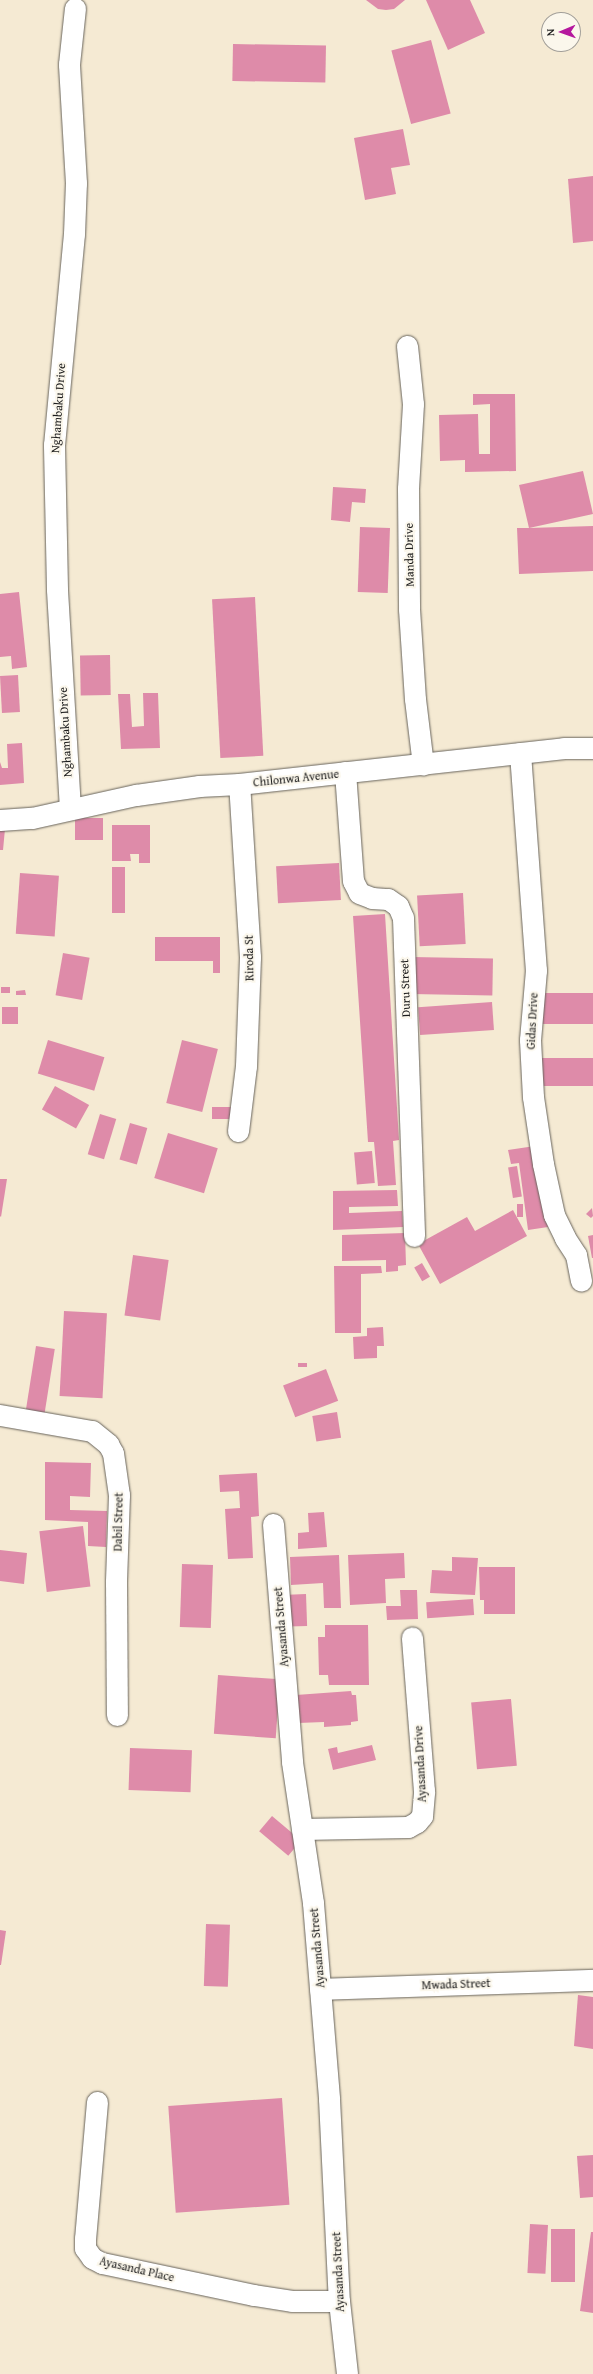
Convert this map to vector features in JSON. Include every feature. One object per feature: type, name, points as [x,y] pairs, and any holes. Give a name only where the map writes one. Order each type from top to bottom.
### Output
[{"type":"street","name":"Nghambaku Drive","points":[[70,809],[57,589],[54,445],[76,183],[69,64],[75,8]]},
{"type":"street","name":"Manda Drive","points":[[407,346],[413,404],[408,489],[409,609],[415,699],[423,764]]},
{"type":"street","name":"Chilonwa Avenue","points":[[0,820],[32,818],[136,795],[199,786],[239,784],[564,748],[593,748]]},
{"type":"street","name":"Gidas Drive","points":[[520,753],[536,970],[530,1040],[534,1097],[543,1164],[554,1215],[565,1238],[576,1255],[581,1281]]},
{"type":"street","name":"Duru Street","points":[[345,772],[353,881],[359,893],[372,898],[388,899],[398,906],[403,918],[414,1236]]},
{"type":"street","name":"Riroda St","points":[[238,1131],[246,1066],[250,957],[239,784]]},
{"type":"street","name":"Dabil Street","points":[[0,1415],[92,1431],[108,1444],[113,1453],[119,1495],[116,1582],[117,1715]]},
{"type":"street","name":"Ayasanda Street","points":[[273,1524],[292,1762],[313,1903],[329,2099],[339,2301],[347,2374]]},
{"type":"street","name":"Ayasanda Drive","points":[[302,1829],[408,1827],[417,1822],[422,1816],[424,1791],[412,1637]]},
{"type":"street","name":"Mwada Street","points":[[320,1989],[593,1980]]},
{"type":"street","name":"Ayasanda Place","points":[[97,2102],[85,2238],[85,2248],[92,2258],[102,2263],[254,2295],[292,2301],[339,2301]]},
{"type":"building","points":[[366,0],[405,0],[394,9],[386,10],[378,9]]},
{"type":"building","points":[[426,0],[470,0],[485,33],[448,50]]},
{"type":"building","points":[[431,40],[451,113],[411,124],[391,51]]},
{"type":"building","points":[[233,44],[326,46],[325,83],[232,81]]},
{"type":"building","points":[[403,129],[410,165],[391,168],[396,194],[365,200],[354,138]]},
{"type":"building","points":[[593,176],[593,241],[573,243],[568,179]]},
{"type":"building","points":[[473,394],[515,394],[516,471],[465,472],[465,460],[440,461],[439,415],[478,414],[479,454],[490,454],[490,404],[473,405]]},
{"type":"building","points":[[583,471],[593,514],[529,528],[519,485]]},
{"type":"building","points":[[333,487],[366,489],[365,503],[352,502],[350,522],[331,520]]},
{"type":"building","points":[[593,526],[593,571],[519,574],[517,528]]},
{"type":"building","points":[[360,527],[390,528],[388,593],[358,592]]},
{"type":"building","points":[[19,592],[27,667],[12,669],[11,656],[0,657],[0,594]]},
{"type":"building","points":[[255,597],[263,756],[220,758],[212,599]]},
{"type":"building","points":[[110,655],[111,695],[81,696],[80,656]]},
{"type":"building","points":[[18,675],[20,712],[2,713],[0,676]]},
{"type":"building","points":[[143,693],[158,693],[160,748],[121,749],[118,694],[130,694],[132,727],[144,726]]},
{"type":"building","points":[[22,743],[24,783],[0,785],[0,762],[2,768],[8,768],[7,744]]},
{"type":"building","points":[[75,818],[103,818],[103,840],[75,840]]},
{"type":"building","points":[[112,825],[150,825],[150,863],[139,863],[139,854],[130,854],[131,861],[112,861]]},
{"type":"building","points":[[0,828],[5,829],[3,850],[0,850]]},
{"type":"building","points":[[339,863],[341,900],[278,903],[276,866]]},
{"type":"building","points":[[112,867],[125,867],[125,913],[112,913]]},
{"type":"building","points":[[20,873],[59,876],[55,937],[16,934]]},
{"type":"building","points":[[463,893],[466,944],[420,946],[417,895]]},
{"type":"building","points":[[385,914],[399,1140],[393,1141],[396,1185],[378,1186],[374,1142],[368,1142],[353,916]]},
{"type":"building","points":[[155,937],[220,937],[220,973],[213,973],[213,961],[155,961]]},
{"type":"building","points":[[63,953],[90,958],[82,1000],[56,995]]},
{"type":"building","points":[[412,957],[493,958],[492,995],[411,994]]},
{"type":"building","points":[[1,987],[10,987],[10,993],[1,993]]},
{"type":"building","points":[[25,990],[26,995],[16,995],[16,991]]},
{"type":"building","points":[[541,993],[593,993],[593,1024],[541,1024]]},
{"type":"building","points":[[492,1002],[494,1030],[420,1035],[418,1007]]},
{"type":"building","points":[[2,1007],[18,1007],[18,1024],[2,1024]]},
{"type":"building","points":[[48,1040],[104,1057],[94,1091],[38,1073]]},
{"type":"building","points":[[182,1040],[218,1049],[202,1112],[166,1103]]},
{"type":"building","points":[[539,1058],[593,1058],[593,1086],[539,1086]]},
{"type":"building","points":[[55,1086],[89,1105],[76,1129],[42,1110]]},
{"type":"building","points":[[212,1107],[231,1107],[231,1119],[212,1119]]},
{"type":"building","points":[[100,1114],[116,1119],[104,1159],[88,1154]]},
{"type":"building","points":[[130,1123],[147,1128],[137,1164],[120,1160]]},
{"type":"building","points":[[168,1133],[218,1148],[204,1193],[154,1178]]},
{"type":"building","points":[[535,1146],[548,1227],[528,1230],[519,1163],[511,1164],[508,1150]]},
{"type":"building","points":[[372,1151],[375,1183],[357,1184],[354,1153]]},
{"type":"building","points":[[517,1166],[522,1197],[513,1198],[508,1167]]},
{"type":"building","points":[[0,1179],[7,1179],[1,1217],[0,1216]]},
{"type":"building","points":[[397,1190],[398,1206],[349,1207],[349,1213],[402,1211],[403,1227],[333,1230],[333,1191]]},
{"type":"building","points":[[517,1204],[523,1204],[523,1217],[517,1217]]},
{"type":"building","points":[[592,1208],[593,1216],[591,1218],[586,1214]]},
{"type":"building","points":[[513,1210],[527,1236],[440,1284],[418,1244],[467,1217],[475,1231]]},
{"type":"building","points":[[405,1233],[406,1265],[398,1266],[398,1271],[386,1272],[386,1260],[342,1261],[342,1235]]},
{"type":"building","points":[[593,1235],[593,1258],[592,1258],[588,1236]]},
{"type":"building","points":[[133,1255],[169,1260],[160,1320],[125,1315]]},
{"type":"building","points":[[422,1263],[430,1277],[422,1281],[414,1268]]},
{"type":"building","points":[[334,1266],[381,1266],[382,1273],[361,1274],[361,1333],[335,1333]]},
{"type":"building","points":[[64,1311],[107,1313],[102,1398],[60,1396]]},
{"type":"building","points":[[383,1327],[384,1346],[377,1346],[377,1358],[354,1359],[353,1337],[367,1336],[367,1328]]},
{"type":"building","points":[[36,1346],[55,1349],[44,1414],[26,1411]]},
{"type":"building","points":[[298,1363],[307,1363],[307,1367],[298,1367]]},
{"type":"building","points":[[326,1369],[338,1401],[295,1417],[283,1385]]},
{"type":"building","points":[[337,1412],[341,1438],[316,1442],[312,1416]]},
{"type":"building","points":[[45,1462],[91,1463],[90,1497],[70,1496],[70,1510],[107,1511],[106,1547],[88,1546],[88,1522],[45,1520]]},
{"type":"building","points":[[257,1473],[259,1516],[251,1517],[253,1558],[228,1559],[225,1509],[240,1508],[239,1491],[220,1492],[219,1475]]},
{"type":"building","points":[[324,1512],[327,1547],[298,1549],[298,1533],[309,1532],[308,1513]]},
{"type":"building","points":[[83,1526],[90,1587],[47,1592],[39,1531]]},
{"type":"building","points":[[0,1550],[27,1553],[24,1584],[0,1581]]},
{"type":"building","points":[[404,1553],[405,1578],[385,1579],[386,1603],[350,1605],[348,1555]]},
{"type":"building","points":[[339,1555],[341,1608],[324,1608],[323,1583],[291,1585],[290,1557]]},
{"type":"building","points":[[452,1557],[478,1558],[475,1595],[430,1593],[432,1570],[452,1571]]},
{"type":"building","points":[[182,1564],[213,1565],[211,1628],[180,1627]]},
{"type":"building","points":[[479,1567],[515,1567],[515,1614],[484,1614],[484,1600],[480,1600]]},
{"type":"building","points":[[400,1590],[417,1590],[418,1619],[387,1620],[386,1606],[401,1606]]},
{"type":"building","points":[[306,1594],[307,1626],[289,1627],[288,1595]]},
{"type":"building","points":[[473,1599],[474,1615],[427,1618],[426,1602]]},
{"type":"building","points":[[325,1625],[368,1625],[369,1685],[329,1685],[328,1675],[319,1675],[318,1637],[325,1637]]},
{"type":"building","points":[[218,1675],[280,1679],[276,1738],[214,1734]]},
{"type":"building","points":[[351,1691],[352,1695],[356,1695],[358,1721],[351,1722],[351,1725],[324,1727],[324,1722],[298,1723],[296,1695]]},
{"type":"building","points":[[511,1699],[517,1766],[477,1769],[471,1702]]},
{"type":"building","points":[[372,1745],[376,1760],[333,1770],[328,1749],[337,1747],[338,1753]]},
{"type":"building","points":[[130,1748],[192,1750],[190,1792],[129,1790]]},
{"type":"building","points":[[272,1816],[301,1840],[288,1856],[259,1831]]},
{"type":"building","points":[[206,1924],[230,1925],[228,1987],[204,1986]]},
{"type":"building","points":[[0,1930],[6,1931],[1,1965],[0,1965]]},
{"type":"building","points":[[578,1995],[593,1997],[593,2049],[574,2046]]},
{"type":"building","points":[[282,2098],[289,2205],[176,2213],[168,2106]]},
{"type":"building","points":[[593,2155],[593,2197],[580,2198],[577,2156]]},
{"type":"building","points":[[530,2224],[548,2225],[545,2274],[527,2273]]},
{"type":"building","points":[[551,2229],[575,2229],[575,2282],[551,2282]]},
{"type":"building","points":[[591,2232],[593,2232],[593,2313],[580,2311]]}]
